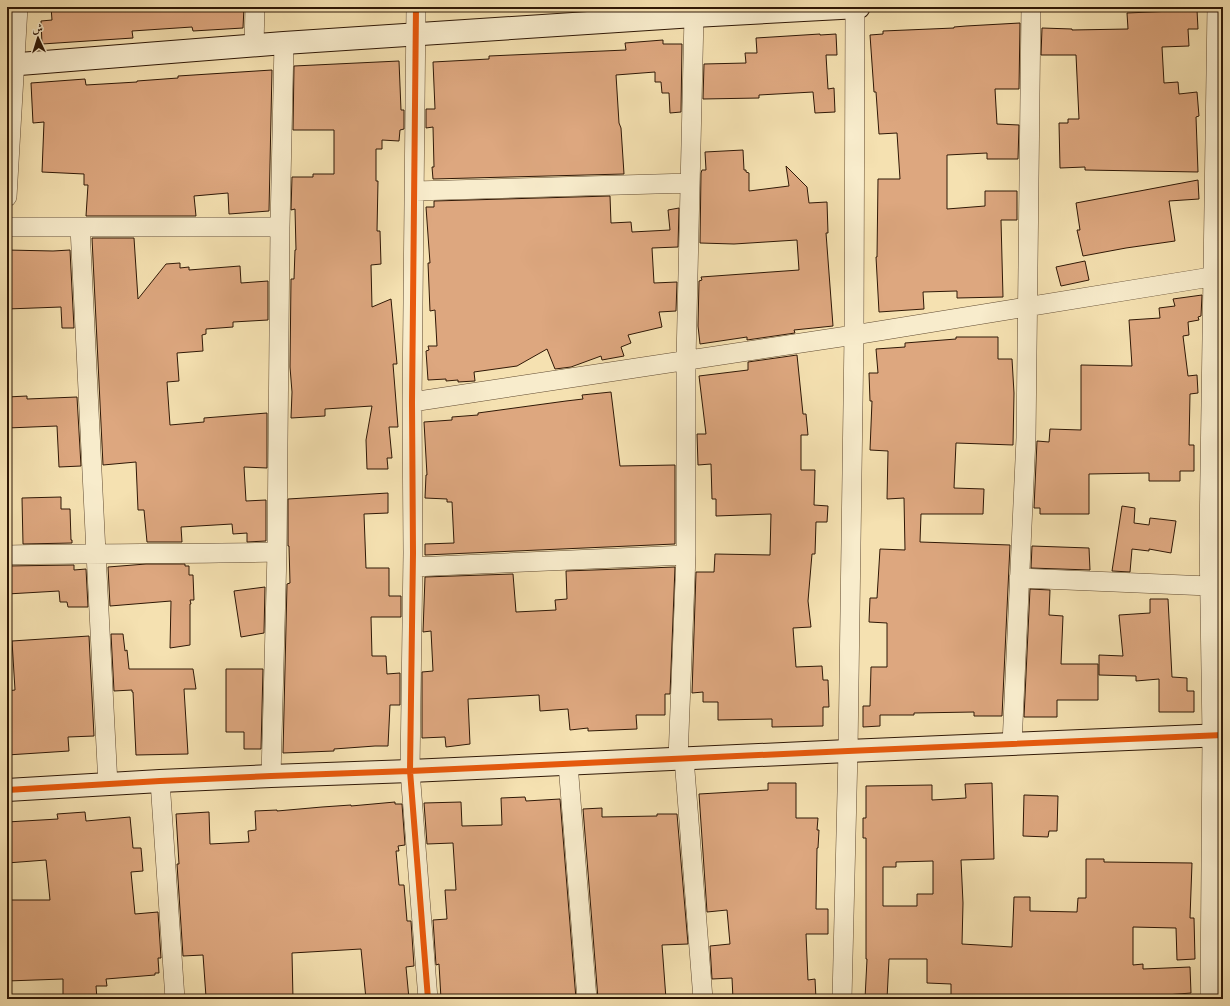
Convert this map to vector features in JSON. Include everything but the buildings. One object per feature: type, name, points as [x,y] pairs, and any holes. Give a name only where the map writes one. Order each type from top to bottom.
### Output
[{"type":"street","points":[[7,197],[11,65],[18,7]]},
{"type":"street","points":[[254,45],[255,7]]},
{"type":"street","points":[[416,7],[412,402],[413,567],[410,772],[428,999]]},
{"type":"street","points":[[842,999],[848,751],[854,335],[855,7]]},
{"type":"street","points":[[11,65],[696,12],[859,7]]},
{"type":"street","points":[[1012,745],[1026,438],[1031,7]]},
{"type":"street","points":[[1210,999],[1218,736],[1209,586],[1216,558],[1209,539],[1217,276],[1217,7]]},
{"type":"street","points":[[696,12],[686,360],[686,556],[681,759],[703,999]]},
{"type":"street","points":[[271,776],[284,43]]},
{"type":"street","points":[[415,191],[690,183]]},
{"type":"street","points":[[80,227],[108,785]]},
{"type":"street","points":[[7,228],[280,227]]},
{"type":"street","points":[[412,402],[1027,308],[1217,276]]},
{"type":"street","points":[[7,555],[276,552]]},
{"type":"street","points":[[413,567],[686,556]]},
{"type":"street","points":[[1019,578],[1209,586]]},
{"type":"street","points":[[7,790],[271,776],[410,772],[848,751],[1218,736]]},
{"type":"street","points":[[568,764],[586,999]]},
{"type":"street","points":[[160,781],[175,999]]},
{"type":"cycle path","points":[[416,7],[412,402],[413,553],[410,771],[428,999]]},
{"type":"cycle path","points":[[7,790],[160,781],[1223,735]]}]
